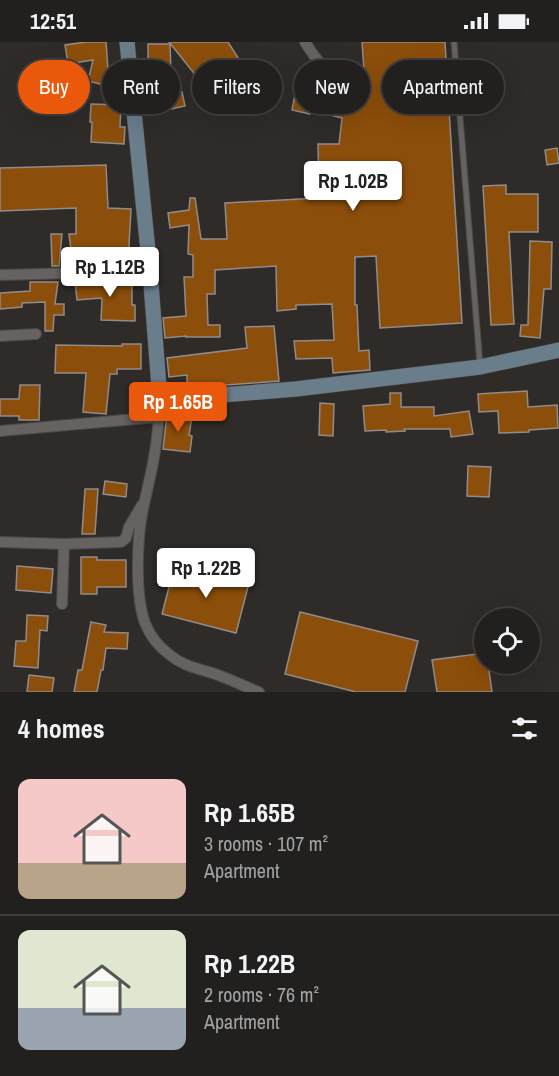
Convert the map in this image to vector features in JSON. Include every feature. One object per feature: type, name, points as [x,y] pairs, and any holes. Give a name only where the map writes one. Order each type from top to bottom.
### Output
[{"type":"street","points":[[127,42],[150,271],[160,400],[155,451],[142,516],[139,580],[141,608],[152,637],[171,656],[189,667],[212,673],[259,692]]},
{"type":"street","points":[[305,42],[317,60]]},
{"type":"street","points":[[0,275],[150,271]]},
{"type":"street","points":[[0,336],[36,334]]},
{"type":"street","points":[[160,400],[296,389],[480,367],[559,350]]},
{"type":"street","points":[[0,431],[159,417]]},
{"type":"street","points":[[0,542],[64,544],[121,542],[126,538],[135,514],[145,500]]},
{"type":"street","points":[[62,604],[64,544]]},
{"type":"lane","points":[[454,42],[480,367]]},
{"type":"building","points":[[106,42],[107,60],[102,60],[102,84],[90,82],[93,60],[67,60],[65,45]]},
{"type":"building","points":[[169,42],[228,42],[240,60],[192,60],[192,71]]},
{"type":"building","points":[[362,42],[445,42],[446,60],[382,60],[382,114],[449,114],[462,323],[380,328],[376,256],[355,257],[355,305],[357,305],[359,351],[369,350],[370,370],[333,373],[332,358],[296,359],[294,341],[334,340],[332,304],[296,305],[296,309],[277,311],[276,266],[215,270],[215,294],[207,294],[208,325],[220,325],[220,337],[165,338],[163,318],[186,316],[184,277],[193,277],[193,255],[188,254],[189,225],[170,228],[168,213],[189,210],[190,198],[195,198],[201,239],[227,239],[225,203],[319,198],[318,144],[339,144],[342,118],[326,114],[370,114],[370,60],[363,60]]},
{"type":"building","points":[[148,44],[170,44],[171,60],[148,60]]},
{"type":"building","points":[[180,92],[182,92],[185,106],[180,107]]},
{"type":"building","points":[[91,104],[102,104],[102,114],[121,114],[120,127],[125,127],[124,144],[91,142],[92,122],[90,122]]},
{"type":"building","points":[[557,148],[559,163],[547,165],[545,150]]},
{"type":"building","points":[[106,165],[108,208],[131,209],[130,264],[73,266],[69,234],[76,234],[76,208],[0,211],[0,168]]},
{"type":"building","points":[[506,185],[506,194],[538,194],[538,232],[509,232],[514,324],[491,325],[483,186]]},
{"type":"building","points":[[51,234],[62,234],[59,266],[52,266]]},
{"type":"building","points":[[530,241],[552,242],[551,289],[544,289],[540,338],[520,336],[521,325],[528,325]]},
{"type":"building","points":[[130,279],[132,281],[132,305],[135,305],[135,321],[101,320],[101,298],[77,300],[75,281]]},
{"type":"building","points":[[30,282],[58,282],[55,304],[64,304],[64,315],[54,315],[53,331],[45,331],[45,302],[22,303],[22,307],[0,309],[0,293],[30,291]]},
{"type":"building","points":[[274,326],[279,381],[187,388],[187,375],[169,377],[167,358],[247,348],[245,327]]},
{"type":"building","points":[[122,344],[141,344],[141,369],[117,369],[117,374],[110,374],[106,414],[83,412],[86,373],[55,373],[56,345],[122,346]]},
{"type":"building","points":[[20,385],[40,385],[39,420],[19,420],[19,416],[0,416],[0,399],[19,399]]},
{"type":"building","points":[[131,390],[143,391],[142,411],[130,412]]},
{"type":"building","points":[[527,391],[528,407],[557,405],[558,428],[499,433],[498,411],[479,412],[478,394]]},
{"type":"building","points":[[390,393],[401,393],[401,407],[434,407],[434,416],[469,411],[473,434],[451,437],[450,429],[365,431],[363,406],[390,404]]},
{"type":"building","points":[[320,403],[334,404],[333,436],[319,435]]},
{"type":"building","points":[[167,414],[192,417],[189,435],[192,436],[190,452],[163,449]]},
{"type":"building","points":[[468,466],[491,467],[489,497],[467,496]]},
{"type":"building","points":[[105,481],[127,484],[126,497],[103,494]]},
{"type":"building","points":[[85,489],[98,489],[95,534],[82,534]]},
{"type":"building","points":[[81,557],[97,557],[97,560],[126,560],[126,587],[97,587],[97,594],[81,594]]},
{"type":"building","points":[[175,564],[249,583],[236,633],[162,614]]},
{"type":"building","points":[[17,566],[53,569],[51,593],[16,590]]},
{"type":"building","points":[[300,612],[418,641],[405,692],[356,692],[285,674]]},
{"type":"building","points":[[27,615],[48,616],[47,631],[40,630],[38,668],[14,666],[16,641],[26,641]]},
{"type":"building","points":[[91,622],[106,625],[104,632],[128,633],[127,649],[106,648],[97,692],[74,692],[78,670],[82,670]]},
{"type":"building","points":[[474,654],[474,674],[490,674],[492,692],[437,692],[432,660]]},
{"type":"building","points":[[29,675],[54,678],[52,692],[27,692]]}]
